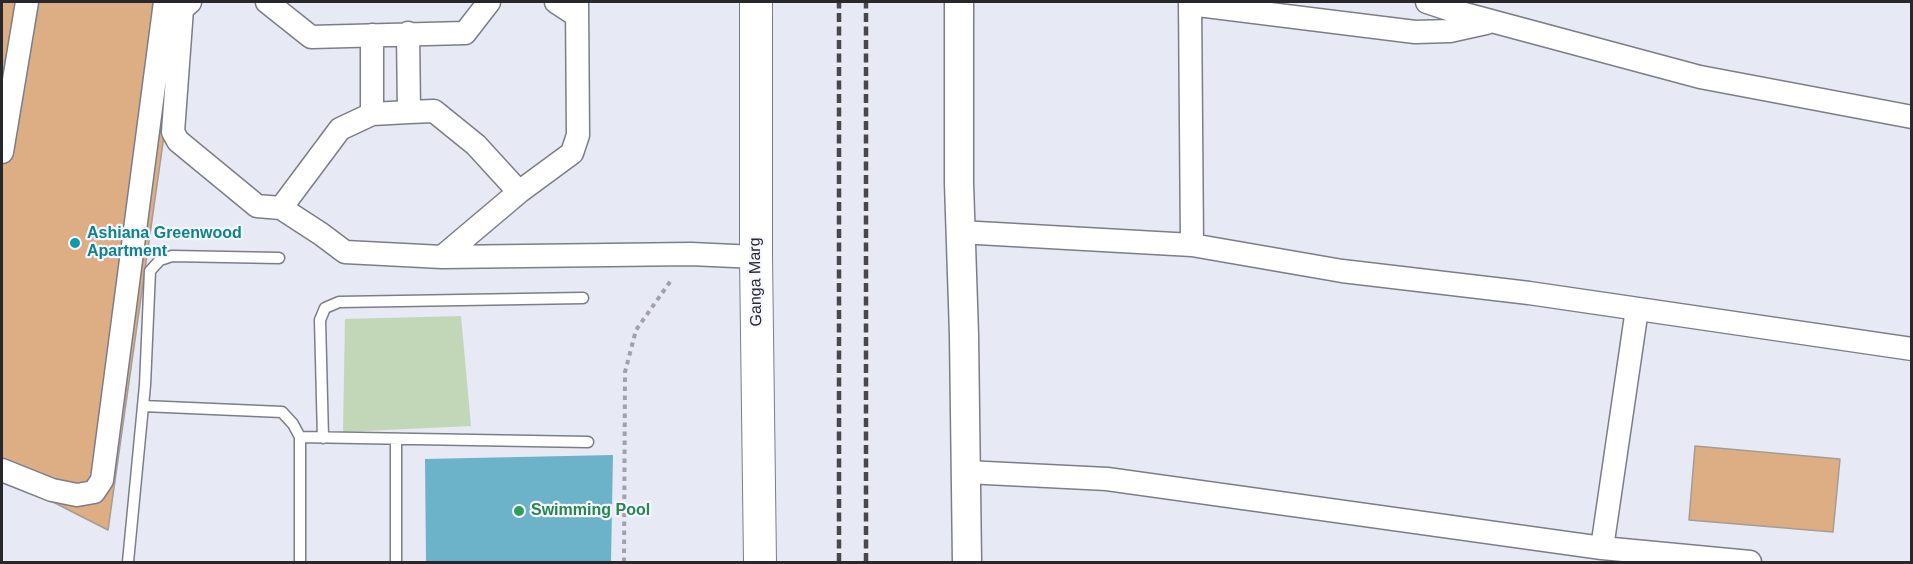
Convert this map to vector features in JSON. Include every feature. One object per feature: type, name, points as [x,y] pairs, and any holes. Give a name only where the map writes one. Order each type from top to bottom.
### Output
[{"type":"main road","name":"Ganga Marg","points":[[756,2],[756,257],[760,562]]},
{"type":"street","points":[[2,152],[27,2]]},
{"type":"street","points":[[2,470],[52,490],[77,495],[94,492],[102,480],[165,2]]},
{"type":"street","points":[[189,2],[182,9],[173,132],[178,141],[257,206],[280,208],[345,252],[442,257],[691,254],[756,257]]},
{"type":"street","points":[[267,2],[311,37],[465,33],[489,2]]},
{"type":"street","points":[[442,257],[519,192],[572,153],[578,135],[577,8],[556,2]]},
{"type":"street","points":[[959,2],[960,232],[968,562]]},
{"type":"street","points":[[1427,2],[1455,6],[1492,22],[1700,77],[1911,117]]},
{"type":"street","points":[[1191,245],[1190,3],[1415,32],[1450,31],[1492,22]]},
{"type":"street","points":[[408,33],[409,112]]},
{"type":"street","points":[[372,35],[372,114]]},
{"type":"street","points":[[280,208],[340,129],[372,114],[434,111],[476,145],[519,192]]},
{"type":"street","points":[[960,232],[1191,245],[1342,271],[1529,293],[1911,348]]},
{"type":"street","points":[[1602,548],[1637,309]]},
{"type":"street","points":[[966,472],[1107,479],[1602,548],[1750,562]]},
{"type":"lane","points":[[128,562],[143,406],[150,271],[160,260],[172,256],[279,258]]},
{"type":"lane","points":[[323,438],[320,320],[325,308],[339,302],[583,298]]},
{"type":"lane","points":[[143,406],[282,412],[293,424],[300,437],[300,562]]},
{"type":"lane","points":[[300,437],[588,442]]},
{"type":"lane","points":[[396,440],[396,562]]},
{"type":"path","points":[[624,562],[626,372],[636,330],[691,254]]},
{"type":"green space","points":[[461,316],[471,426],[343,432],[345,319]]},
{"type":"water","name":"Swimming Pool","points":[[613,455],[611,562],[426,562],[425,459]]},
{"type":"building","name":"Ashiana Greenwood Apartment","points":[[2,2],[183,2],[108,530],[2,476]]},
{"type":"building","points":[[1695,446],[1840,459],[1833,532],[1689,520]]},
{"type":"railway","points":[[839,2],[839,562]]},
{"type":"railway","points":[[866,2],[866,562]]},
{"type":"place","name":"Ashiana Greenwood Apartment","points":[[75,243]]},
{"type":"place","name":"Swimming Pool","points":[[519,511]]}]
